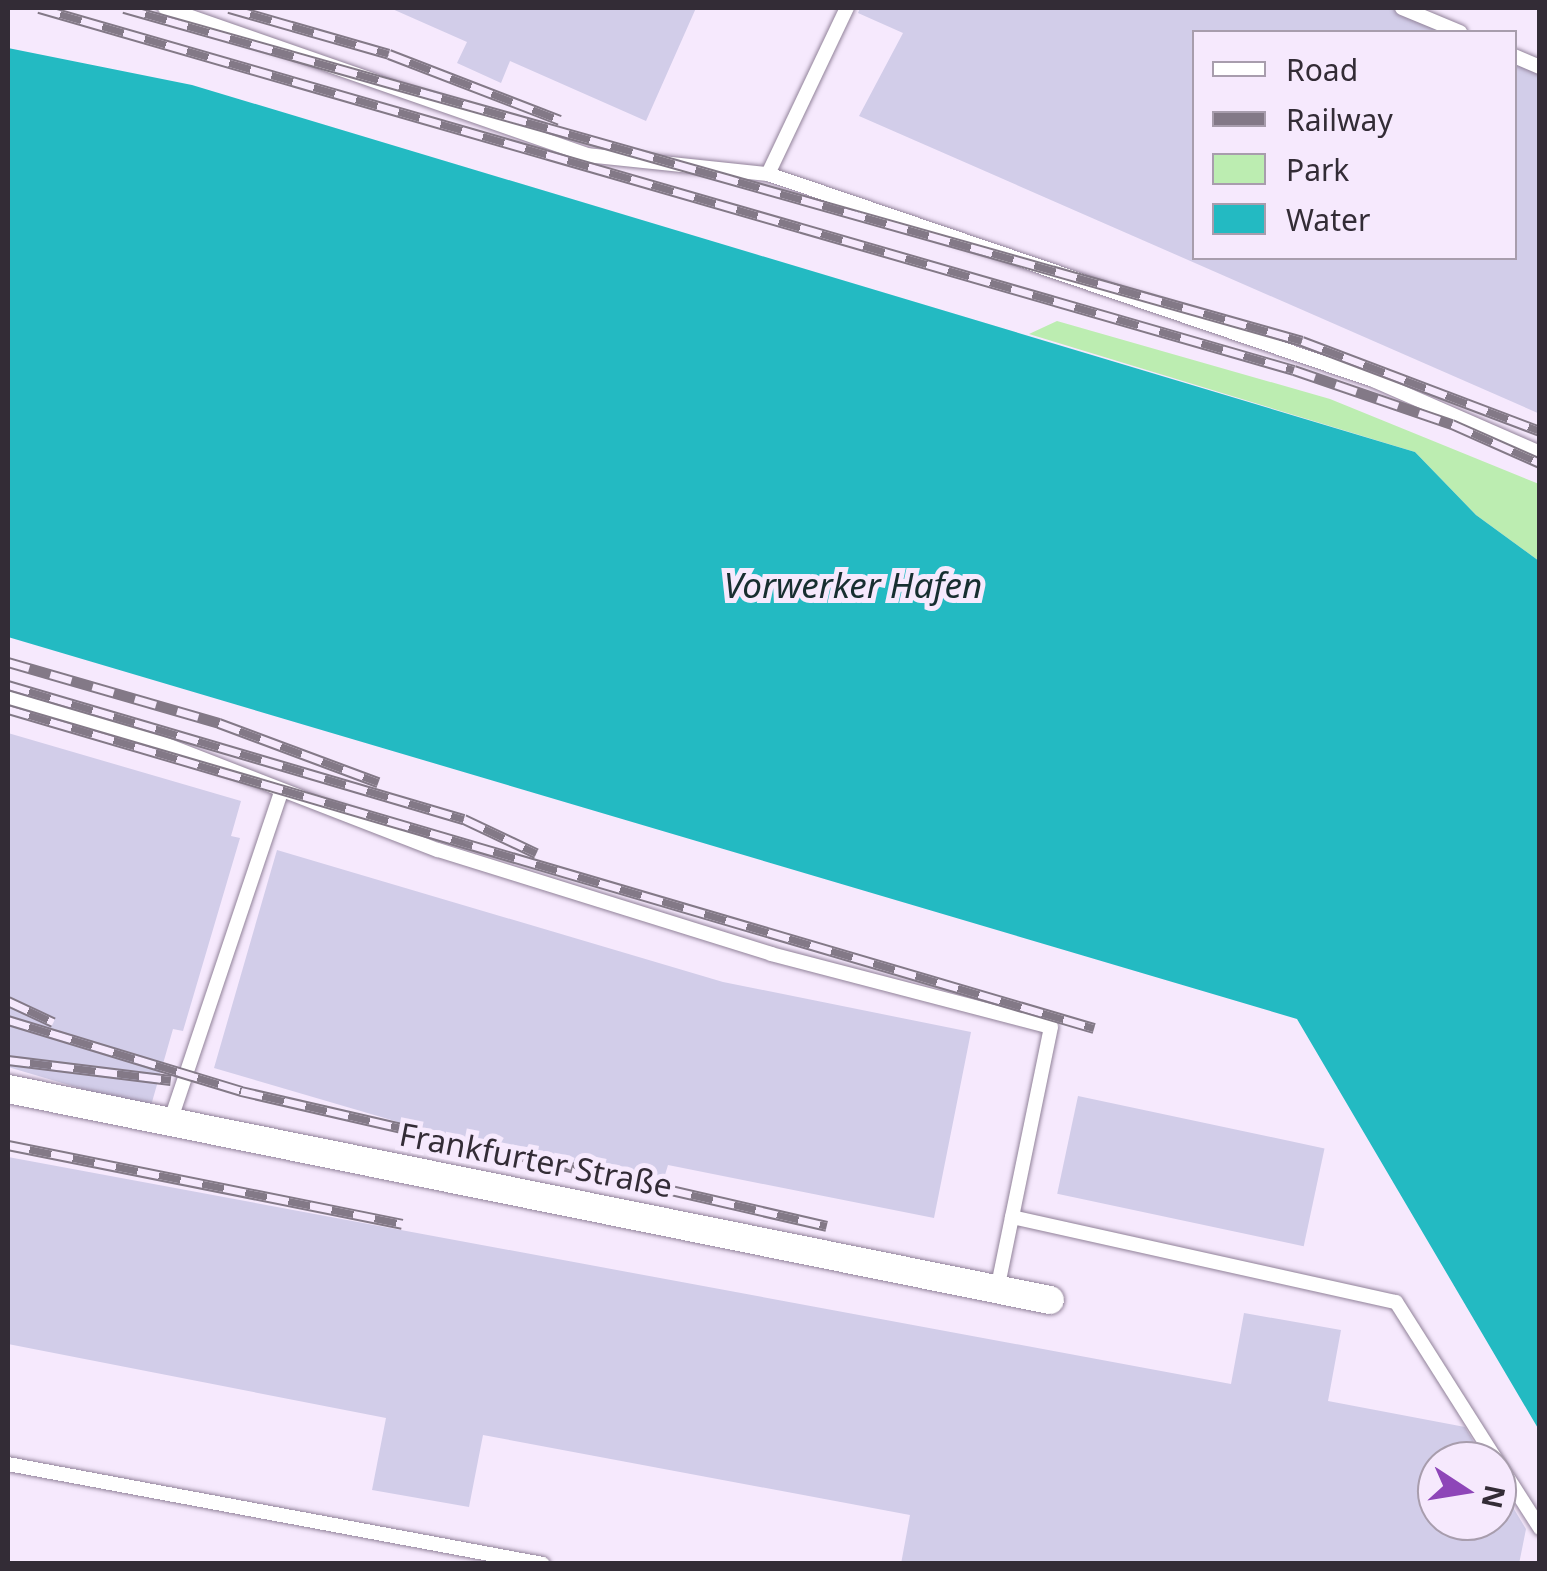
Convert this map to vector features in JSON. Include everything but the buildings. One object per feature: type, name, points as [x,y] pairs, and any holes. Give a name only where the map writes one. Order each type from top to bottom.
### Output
[{"type":"street","name":"Frankfurter Straße","points":[[8,1090],[1050,1300]]},
{"type":"lane","points":[[164,8],[586,154],[768,174],[1372,380],[1540,453]]},
{"type":"lane","points":[[768,174],[848,8]]},
{"type":"lane","points":[[1402,8],[1455,30]]},
{"type":"lane","points":[[8,698],[159,742],[438,850],[771,954],[1051,1027],[997,1289]]},
{"type":"lane","points":[[170,1122],[282,790]]},
{"type":"lane","points":[[1012,1217],[1396,1302],[1484,1441]]},
{"type":"lane","points":[[8,1464],[543,1564]]},
{"type":"lane","points":[[1517,1492],[1540,1528]]},
{"type":"green space","points":[[1057,321],[1330,399],[1539,484],[1539,561],[1476,515],[1415,452],[1029,334]]},
{"type":"water","name":"Vorwerker Hafen","points":[[8,48],[192,85],[1415,452],[1476,515],[1539,561],[1539,1430],[1297,1019],[8,637]]},
{"type":"railway","points":[[39,8],[1294,370],[1452,424],[1540,463]]},
{"type":"railway","points":[[124,8],[1302,341],[1540,431]]},
{"type":"railway","points":[[229,8],[389,54],[560,120]]},
{"type":"railway","points":[[8,662],[219,723],[378,782]]},
{"type":"railway","points":[[8,685],[464,819],[536,853]]},
{"type":"railway","points":[[8,709],[1094,1028]]},
{"type":"railway","points":[[8,1001],[53,1022]]},
{"type":"railway","points":[[8,1020],[241,1091],[827,1226]]},
{"type":"railway","points":[[8,1060],[171,1080]]},
{"type":"railway","points":[[8,1145],[402,1224]]}]
